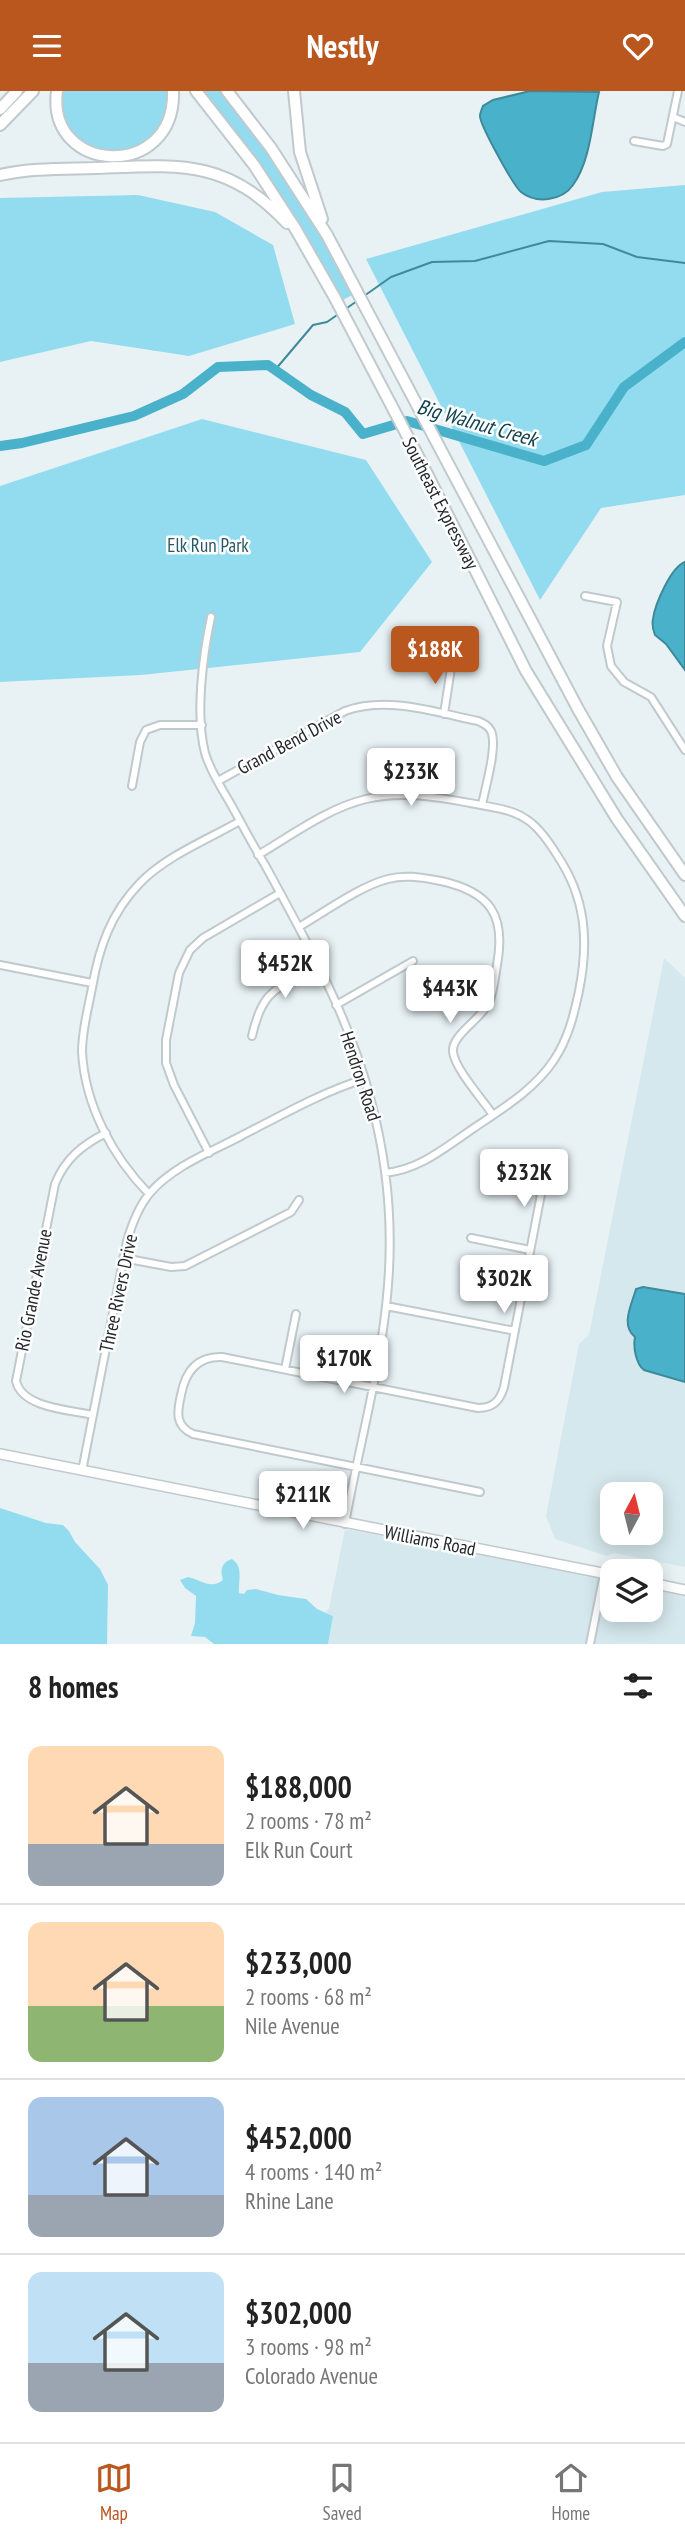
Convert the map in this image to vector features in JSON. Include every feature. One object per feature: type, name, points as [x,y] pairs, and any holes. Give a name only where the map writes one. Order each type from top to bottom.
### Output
[{"type":"highway","points":[[0,109],[17,91]]},
{"type":"highway","points":[[0,125],[33,91]]},
{"type":"highway","points":[[57,91],[58,115],[65,132],[88,151],[112,158],[144,150],[161,135],[172,114],[173,91]]},
{"type":"highway","name":"Southeast Expressway","points":[[196,91],[254,165],[304,242],[420,460],[526,671],[617,819],[685,916]]},
{"type":"highway","name":"Southeast Expressway","points":[[227,91],[271,148],[327,235],[589,729],[685,876]]},
{"type":"highway","points":[[294,91],[300,152],[327,235]]},
{"type":"highway","points":[[0,175],[29,170],[158,166],[186,166],[209,170],[254,193],[304,242]]},
{"type":"main road","name":"Williams Road","points":[[0,1454],[600,1573]]},
{"type":"main road","points":[[663,1585],[685,1590]]},
{"type":"street","points":[[634,141],[666,146],[678,91]]},
{"type":"street","points":[[673,117],[685,123]]},
{"type":"street","points":[[585,596],[617,602],[607,646],[611,666],[624,682],[651,697],[685,750]]},
{"type":"street","name":"Hendron Road","points":[[211,617],[203,660],[202,725],[205,753],[299,927],[337,1005],[371,1098],[386,1173],[390,1239],[386,1306],[345,1524]]},
{"type":"street","points":[[443,714],[451,668],[447,655]]},
{"type":"street","name":"Grand Bend Drive","points":[[218,781],[328,720],[352,709],[386,704],[482,722],[491,731],[493,747],[481,805]]},
{"type":"street","points":[[132,786],[140,742],[146,730],[160,725],[202,725]]},
{"type":"street","points":[[258,855],[330,814],[364,800],[385,795],[412,794],[504,809],[528,820],[551,845],[577,892],[585,932],[583,968],[575,1011],[563,1043],[545,1073],[525,1092],[419,1165],[386,1173]]},
{"type":"street","points":[[149,1194],[123,1165],[88,1092],[82,1050],[100,948],[119,907],[140,883],[167,862],[240,821]]},
{"type":"street","points":[[299,927],[379,882],[403,876],[423,877],[471,890],[483,899],[497,919],[501,942],[490,1000],[477,1020],[456,1038],[453,1048],[456,1062],[493,1115]]},
{"type":"street","points":[[209,1153],[174,1085],[166,1063],[166,1040],[179,974],[190,950],[203,938],[280,893]]},
{"type":"street","points":[[337,1005],[413,961]]},
{"type":"street","points":[[0,965],[92,983]]},
{"type":"street","points":[[251,1036],[257,1012],[267,997],[318,966]]},
{"type":"street","name":"Three Rivers Drive","points":[[82,1471],[123,1258],[131,1228],[149,1194],[176,1171],[209,1153],[317,1096],[364,1079]]},
{"type":"street","name":"Rio Grande Avenue","points":[[93,1415],[29,1400],[20,1392],[16,1381],[55,1184],[75,1152],[106,1133]]},
{"type":"street","points":[[480,1492],[188,1433],[181,1426],[178,1417],[181,1393],[190,1370],[210,1357],[229,1358],[478,1408],[489,1407],[497,1402],[503,1391],[543,1184]]},
{"type":"street","points":[[123,1258],[171,1267],[192,1264],[291,1212],[299,1200]]},
{"type":"street","points":[[471,1238],[530,1250]]},
{"type":"street","points":[[386,1306],[515,1331]]},
{"type":"street","points":[[285,1369],[296,1314]]},
{"type":"street","points":[[590,1644],[600,1606]]},
{"type":"shaded area","points":[[530,91],[599,92],[587,152],[579,175],[562,195],[549,199],[534,198],[521,192],[481,122],[483,106],[493,100]]},
{"type":"shaded area","points":[[685,562],[685,670],[666,644],[655,635],[653,623],[654,612],[664,587],[674,571]]},
{"type":"shaded area","points":[[664,958],[685,978],[685,1567],[663,1563],[663,1559],[644,1559],[614,1553],[607,1556],[555,1539],[546,1516],[579,1344],[589,1335]]},
{"type":"shaded area","points":[[643,1287],[685,1294],[685,1382],[644,1370],[637,1360],[635,1337],[628,1327],[628,1320],[636,1289]]},
{"type":"shaded area","points":[[345,1529],[600,1576],[600,1622],[663,1622],[663,1585],[685,1589],[685,1644],[328,1644],[333,1616],[326,1612]]},
{"type":"green space","points":[[60,91],[168,91],[167,109],[158,132],[143,145],[117,152],[103,151],[90,147],[69,130],[62,115]]},
{"type":"green space","points":[[202,91],[221,91],[240,115],[292,190],[354,294],[343,300],[280,197]]},
{"type":"green space","points":[[685,185],[685,495],[601,508],[540,600],[366,259],[602,192]]},
{"type":"green space","points":[[138,195],[215,212],[273,245],[295,324],[189,356],[91,341],[0,362],[0,198]]},
{"type":"green space","name":"Elk Run Park","points":[[202,419],[366,460],[432,562],[360,652],[141,675],[0,682],[0,486]]},
{"type":"green space","points":[[0,1508],[46,1523],[63,1525],[100,1569],[108,1585],[107,1644],[0,1644]]},
{"type":"green space","points":[[232,1559],[239,1570],[239,1593],[244,1594],[247,1590],[256,1589],[306,1599],[317,1609],[333,1616],[328,1644],[214,1644],[205,1637],[191,1636],[195,1623],[196,1596],[185,1588],[180,1580],[188,1577],[210,1584],[218,1583],[223,1580],[224,1565]]},
{"type":"waterway","points":[[364,296],[391,277],[432,262],[475,261],[549,241],[603,244],[637,257],[685,263]]},
{"type":"waterway","points":[[347,308],[357,301]]},
{"type":"waterway","points":[[275,370],[313,325],[327,322],[340,313]]},
{"type":"waterway","name":"Big Walnut Creek","points":[[0,446],[134,416],[183,394],[218,367],[268,365],[311,395],[345,412],[363,434],[407,421],[544,461],[586,445],[624,387],[685,342]]}]
